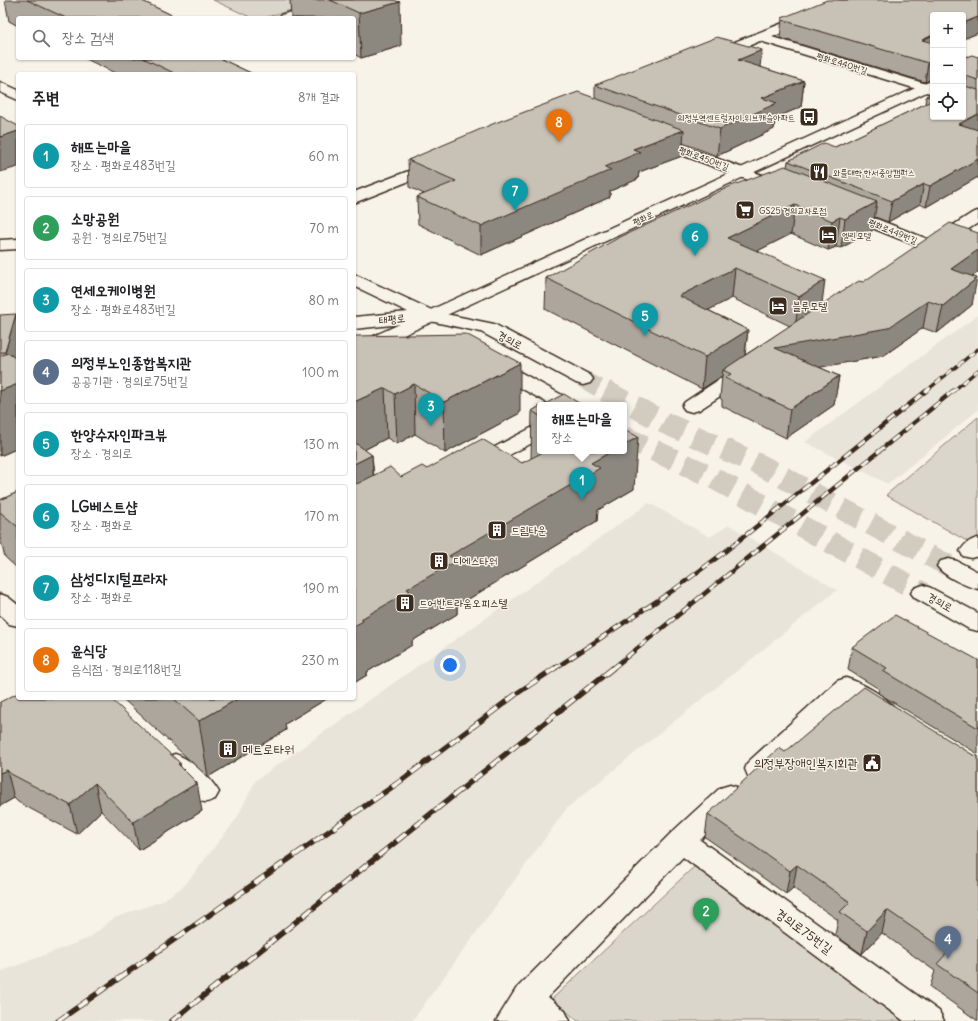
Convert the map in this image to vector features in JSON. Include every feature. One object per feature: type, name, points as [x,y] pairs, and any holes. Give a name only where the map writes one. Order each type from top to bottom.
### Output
[{"type":"street","points":[[292,16],[347,0]]},
{"type":"street","points":[[700,61],[853,0]]},
{"type":"street","name":"평화로440번길","points":[[759,37],[930,87]]},
{"type":"street","points":[[0,86],[16,95]]},
{"type":"street","name":"평화로","points":[[356,351],[743,172],[930,87]]},
{"type":"street","points":[[0,105],[16,100]]},
{"type":"street","name":"평화로450번길","points":[[642,135],[743,172]]},
{"type":"street","points":[[356,197],[450,160]]},
{"type":"street","points":[[743,172],[799,194]]},
{"type":"street","name":"평화로449번길","points":[[829,206],[932,247]]},
{"type":"street","points":[[913,260],[978,216]]},
{"type":"street","points":[[0,245],[16,244]]},
{"type":"street","name":"경의로","points":[[356,280],[430,316],[487,328],[583,379]]},
{"type":"street","name":"경의로","points":[[430,316],[451,338]]},
{"type":"street","name":"태평로","points":[[356,323],[430,316]]},
{"type":"street","points":[[474,360],[503,370],[555,399]]},
{"type":"street","points":[[692,406],[757,363]]},
{"type":"street","points":[[457,475],[537,433]]},
{"type":"street","points":[[949,566],[978,582]]},
{"type":"street","name":"경의로","points":[[923,593],[978,623]]},
{"type":"street","points":[[0,602],[16,616]]},
{"type":"street","points":[[554,1021],[519,1010],[680,841],[846,687],[899,720]]},
{"type":"street","points":[[160,750],[205,792]]},
{"type":"street","name":"경의로75번길","points":[[680,841],[928,1021]]},
{"type":"shaded area","points":[[213,0],[298,0],[318,2],[271,16],[248,16]]},
{"type":"shaded area","points":[[978,315],[978,410],[888,484],[805,442]]},
{"type":"shaded area","points":[[978,417],[978,538],[972,544],[886,495]]},
{"type":"shaded area","points":[[649,503],[710,537],[729,525],[837,590],[567,808],[412,1021],[0,1021],[0,972],[89,938],[114,918],[162,901],[185,885],[237,818],[256,780]]},
{"type":"shaded area","points":[[697,864],[910,1021],[578,1021],[552,999]]},
{"type":"building","points":[[27,0],[140,0],[174,16],[62,16]]},
{"type":"building","points":[[330,0],[393,0],[400,2],[359,13]]},
{"type":"building","points":[[827,0],[978,0],[978,17],[966,22],[966,12],[930,12],[930,36],[922,40],[930,42],[930,63],[928,63],[782,20],[782,18]]},
{"type":"building","points":[[717,37],[762,50],[738,60],[804,81],[762,98],[777,103],[720,129],[595,85]]},
{"type":"building","points":[[972,55],[978,57],[978,80],[966,76],[966,57]]},
{"type":"building","points":[[147,60],[223,60],[249,72],[172,72]]},
{"type":"building","points":[[966,86],[978,90],[978,114],[959,124],[978,130],[978,159],[930,186],[924,184],[892,201],[788,161],[824,143],[835,147],[930,101],[930,120],[966,120]]},
{"type":"building","points":[[578,92],[684,130],[633,149],[640,152],[605,167],[611,170],[481,226],[417,197],[456,181],[408,160],[495,123]]},
{"type":"building","points":[[0,116],[16,125],[16,132],[0,137]]},
{"type":"building","points":[[785,166],[877,202],[845,219],[840,217],[832,221],[795,205],[727,238],[825,280],[799,297],[735,268],[679,296],[748,330],[705,357],[546,278],[618,238],[731,186]]},
{"type":"building","points":[[950,223],[978,233],[978,250],[951,269],[977,278],[943,306],[928,301],[888,328],[775,348],[839,376],[790,409],[725,378],[731,374],[723,370],[842,291],[859,281],[863,282]]},
{"type":"building","points":[[16,314],[5,352],[0,352],[0,315]]},
{"type":"building","points":[[466,334],[520,363],[444,402],[414,384],[395,394],[385,388],[356,401],[356,336]]},
{"type":"building","points":[[8,353],[16,359],[16,385],[0,391],[0,356]]},
{"type":"building","points":[[564,394],[577,402],[549,402]]},
{"type":"building","points":[[537,408],[537,414],[532,411]]},
{"type":"building","points":[[627,431],[638,437],[627,443]]},
{"type":"building","points":[[482,439],[522,463],[539,454],[607,454],[591,463],[600,468],[449,556],[456,561],[407,589],[410,591],[361,619],[363,621],[356,625],[356,484],[390,467],[401,477],[422,466],[427,469]]},
{"type":"building","points":[[356,443],[372,455],[356,463]]},
{"type":"building","points":[[16,493],[16,525],[0,512],[0,500]]},
{"type":"building","points":[[895,615],[978,660],[978,728],[883,671],[887,668],[852,647]]},
{"type":"building","points":[[864,687],[973,755],[978,756],[978,993],[937,964],[948,952],[887,910],[867,931],[840,912],[850,902],[797,865],[790,871],[708,814],[779,748],[785,752]]},
{"type":"building","points":[[16,694],[16,700],[112,700],[180,763],[178,764],[197,783],[133,822],[95,783],[70,805],[11,774],[7,770],[0,773],[0,702]]},
{"type":"building","points":[[175,700],[236,700],[199,721]]},
{"type":"tunnel","points":[[583,379],[606,392]]},
{"type":"tunnel","points":[[605,391],[626,402]]},
{"type":"tunnel","points":[[627,403],[667,424],[760,465],[949,566]]},
{"type":"tunnel","points":[[627,438],[708,475],[923,593]]},
{"type":"railway","points":[[925,392],[978,349]]},
{"type":"railway","points":[[952,392],[978,370]]},
{"type":"railway","points":[[554,669],[675,589],[722,554],[926,391]]},
{"type":"railway","points":[[612,669],[953,391]]},
{"type":"railway","points":[[58,1021],[402,780],[519,692],[555,668]]},
{"type":"railway","points":[[172,1021],[613,668]]},
{"type":"place","name":"의정부역센트럴자이.위브캐슬아파트","points":[[809,117]]},
{"type":"place","name":"윤식당","points":[[559,142]]},
{"type":"place","name":"와플대학 한서중앙캠퍼스","points":[[819,172]]},
{"type":"place","name":"GS25 경의교차로점","points":[[745,210]]},
{"type":"place","name":"삼성디지털프라자","points":[[515,211]]},
{"type":"place","name":"엘린모텔","points":[[828,235]]},
{"type":"place","name":"LG베스트샵","points":[[695,256]]},
{"type":"place","name":"블루모텔","points":[[778,306]]},
{"type":"place","name":"한양수자인파크뷰","points":[[645,336]]},
{"type":"place","name":"연세오케이병원","points":[[431,426]]},
{"type":"place","name":"해뜨는마을","points":[[582,500]]},
{"type":"place","name":"드림타운","points":[[497,530]]},
{"type":"place","name":"디에스타워","points":[[439,561]]},
{"type":"place","name":"드어반트라움오피스텔","points":[[405,603]]},
{"type":"place","name":"메트로타워","points":[[228,749]]},
{"type":"place","name":"의정부장애인복지회관","points":[[872,763]]},
{"type":"place","name":"소망공원","points":[[706,931]]},
{"type":"place","name":"의정부노인종합복지관","points":[[948,959]]}]
